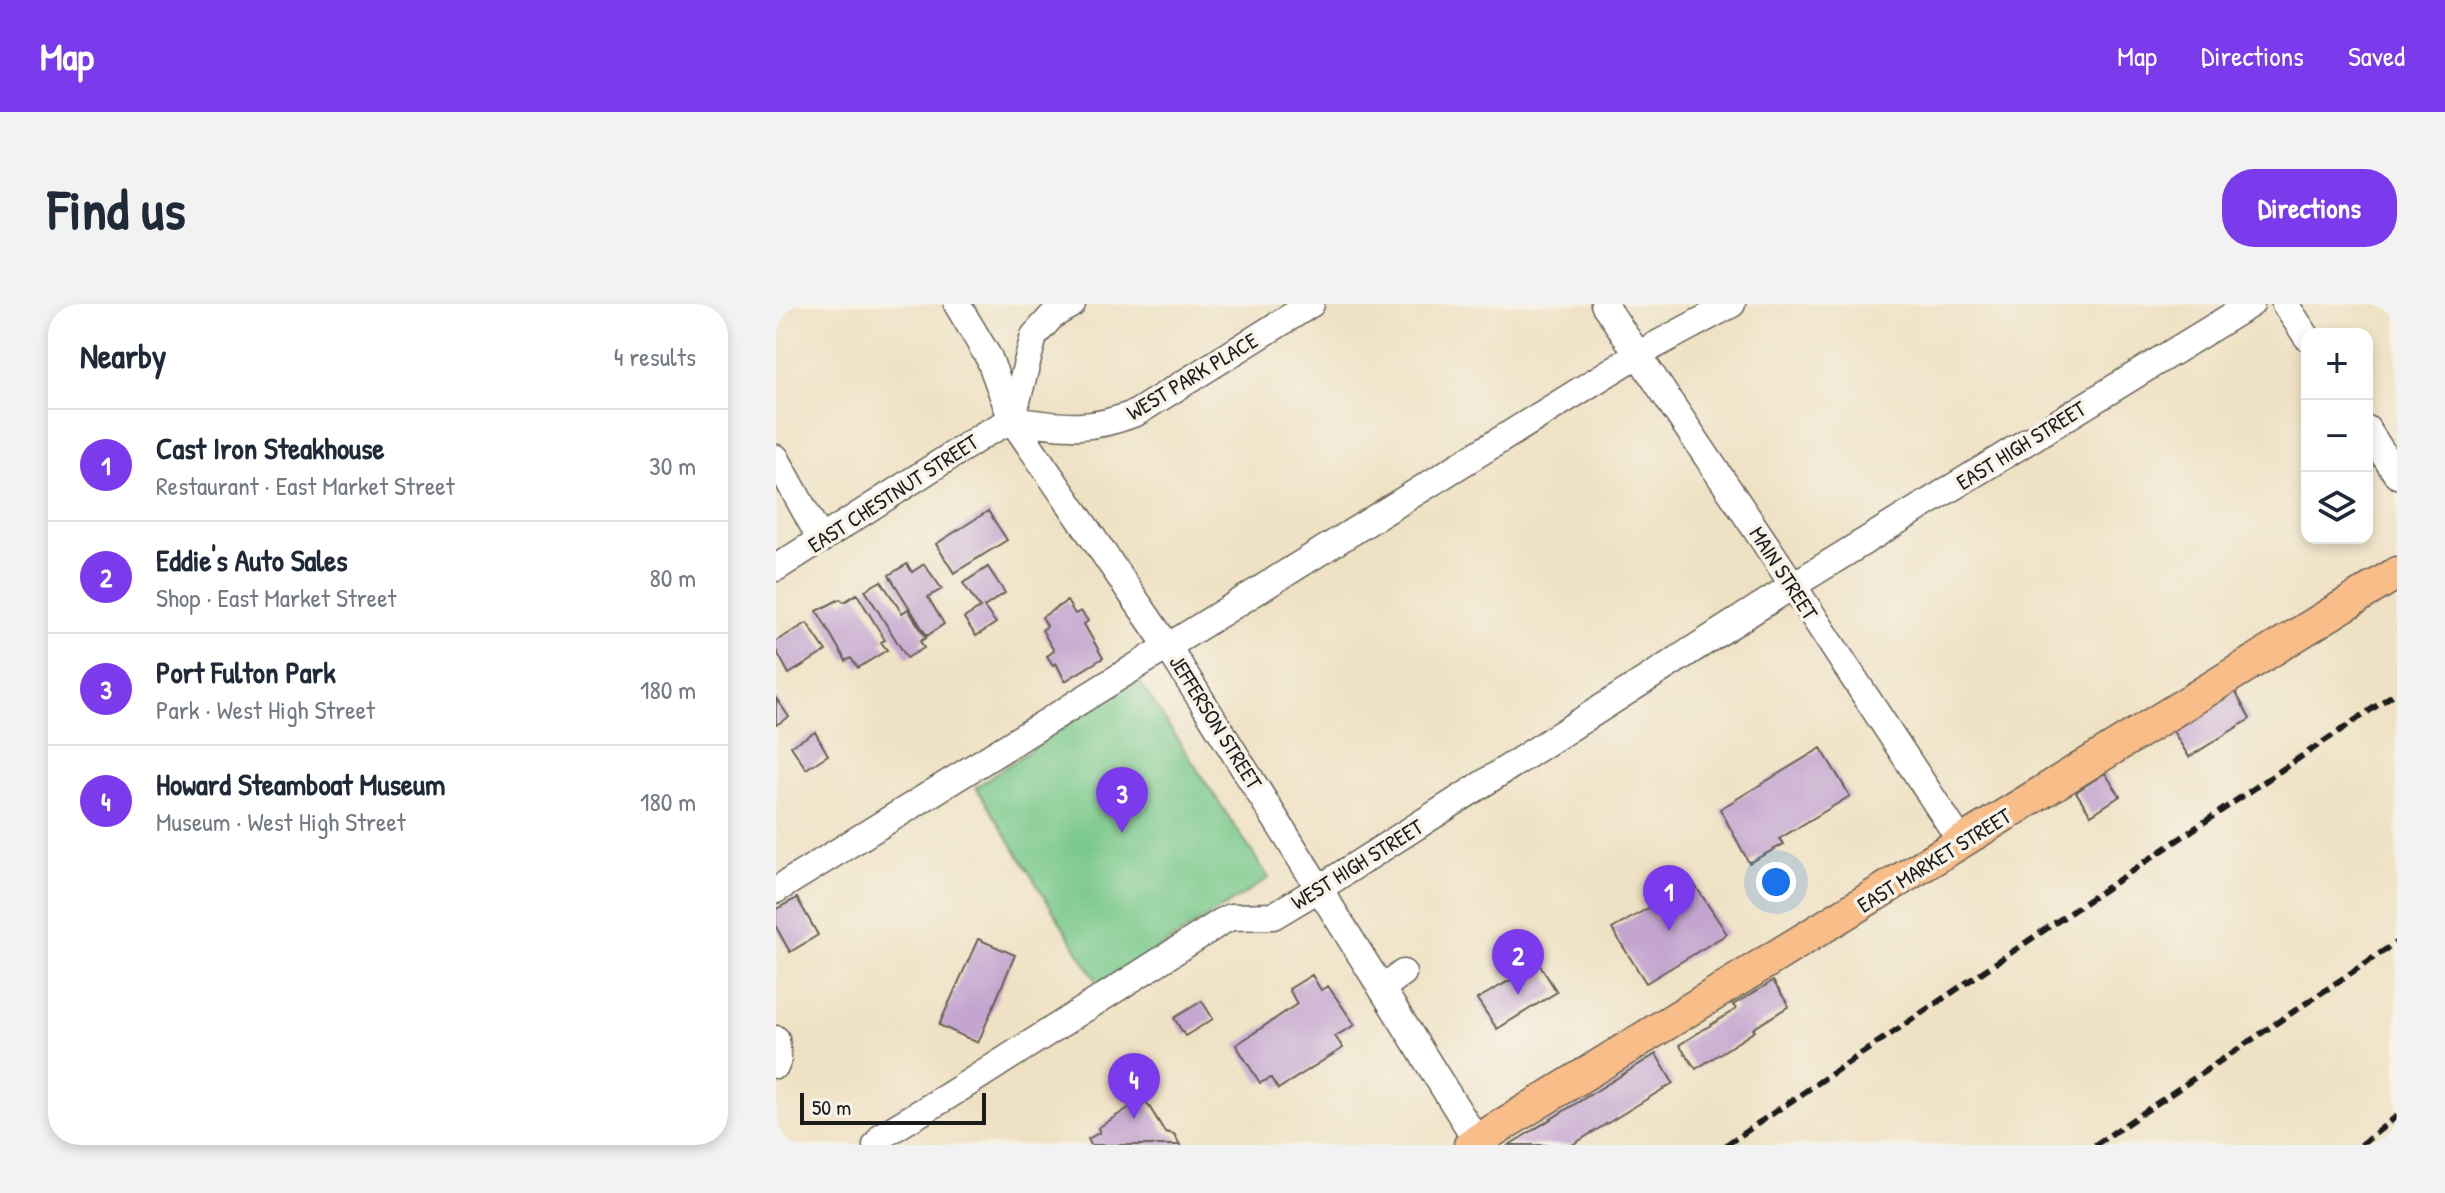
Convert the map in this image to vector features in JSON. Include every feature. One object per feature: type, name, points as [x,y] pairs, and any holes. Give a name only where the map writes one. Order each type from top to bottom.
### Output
[{"type":"main road","name":"EAST MARKET STREET","points":[[1473,1143],[2397,573]]},
{"type":"street","name":"JEFFERSON STREET","points":[[957,304],[989,358],[1012,420],[1168,647],[1320,888],[1392,981],[1473,1143]]},
{"type":"street","points":[[1012,420],[1034,336],[1052,316],[1072,304]]},
{"type":"street","name":"WEST PARK PLACE","points":[[1012,420],[1061,427],[1109,424],[1136,413],[1311,304]]},
{"type":"street","name":"MAIN STREET","points":[[1604,304],[1962,843]]},
{"type":"street","points":[[776,890],[1637,355],[1732,304]]},
{"type":"street","name":"EAST HIGH STREET","points":[[1792,586],[2251,304]]},
{"type":"street","points":[[2285,304],[2301,328]]},
{"type":"street","name":"EAST CHESTNUT STREET","points":[[776,568],[985,434],[1012,420]]},
{"type":"street","points":[[2373,438],[2397,475]]},
{"type":"street","points":[[776,458],[821,540]]},
{"type":"street","name":"WEST HIGH STREET","points":[[876,1145],[883,1135],[1221,922],[1231,917],[1273,916],[1320,888],[1792,586]]},
{"type":"street","points":[[776,1039],[776,1065]]},
{"type":"green space","points":[[1137,678],[1269,878],[1100,986],[976,787]]},
{"type":"building","points":[[988,511],[1007,540],[954,573],[936,544]]},
{"type":"building","points":[[907,564],[912,572],[924,564],[942,589],[928,597],[944,624],[927,636],[889,575]]},
{"type":"building","points":[[988,567],[1005,593],[984,607],[996,623],[976,636],[964,618],[980,608],[963,583]]},
{"type":"building","points":[[881,581],[902,613],[908,609],[926,638],[920,641],[924,648],[907,658],[865,590]]},
{"type":"building","points":[[857,594],[885,640],[881,642],[887,650],[858,668],[851,658],[846,661],[817,611]]},
{"type":"building","points":[[1067,601],[1075,614],[1081,611],[1088,621],[1084,624],[1103,658],[1065,681],[1056,663],[1053,665],[1047,656],[1054,651],[1042,630],[1047,626],[1042,617]]},
{"type":"building","points":[[807,623],[826,651],[789,674],[776,650],[776,641]]},
{"type":"building","points":[[2235,691],[2250,719],[2189,757],[2173,731]]},
{"type":"building","points":[[776,698],[789,717],[776,725]]},
{"type":"building","points":[[815,732],[828,755],[806,769],[791,746]]},
{"type":"building","points":[[1821,748],[1850,796],[1779,839],[1784,844],[1749,863],[1720,809]]},
{"type":"building","points":[[2105,773],[2120,796],[2091,815],[2076,792]]},
{"type":"building","points":[[1693,882],[1727,934],[1646,983],[1612,929]]},
{"type":"building","points":[[797,898],[818,935],[790,952],[776,927],[776,909]]},
{"type":"building","points":[[978,939],[1015,955],[978,1043],[939,1025]]},
{"type":"building","points":[[1539,964],[1557,992],[1497,1029],[1477,999]]},
{"type":"building","points":[[1312,975],[1321,990],[1328,986],[1355,1025],[1335,1036],[1343,1048],[1278,1089],[1271,1078],[1260,1083],[1236,1045],[1297,1004],[1289,989]]},
{"type":"building","points":[[1773,981],[1789,1006],[1696,1069],[1679,1045],[1736,1009],[1733,1005]]},
{"type":"building","points":[[1202,1001],[1213,1019],[1185,1036],[1174,1018]]},
{"type":"building","points":[[1656,1054],[1673,1083],[1572,1145],[1509,1145]]},
{"type":"building","points":[[1139,1101],[1147,1103],[1165,1132],[1174,1134],[1180,1145],[1091,1145],[1088,1139],[1100,1132],[1098,1128]]},
{"type":"railway","points":[[1726,1145],[2397,692]]},
{"type":"railway","points":[[2095,1145],[2397,942]]},
{"type":"railway","points":[[2361,1145],[2397,1116]]},
{"type":"railway","points":[[2387,1145],[2397,1139]]},
{"type":"place","name":"Port Fulton Park","points":[[1122,833]]},
{"type":"place","name":"Cast Iron Steakhouse","points":[[1669,931]]},
{"type":"place","name":"Eddie's Auto Sales","points":[[1518,995]]},
{"type":"place","name":"Howard Steamboat Museum","points":[[1134,1119]]}]
